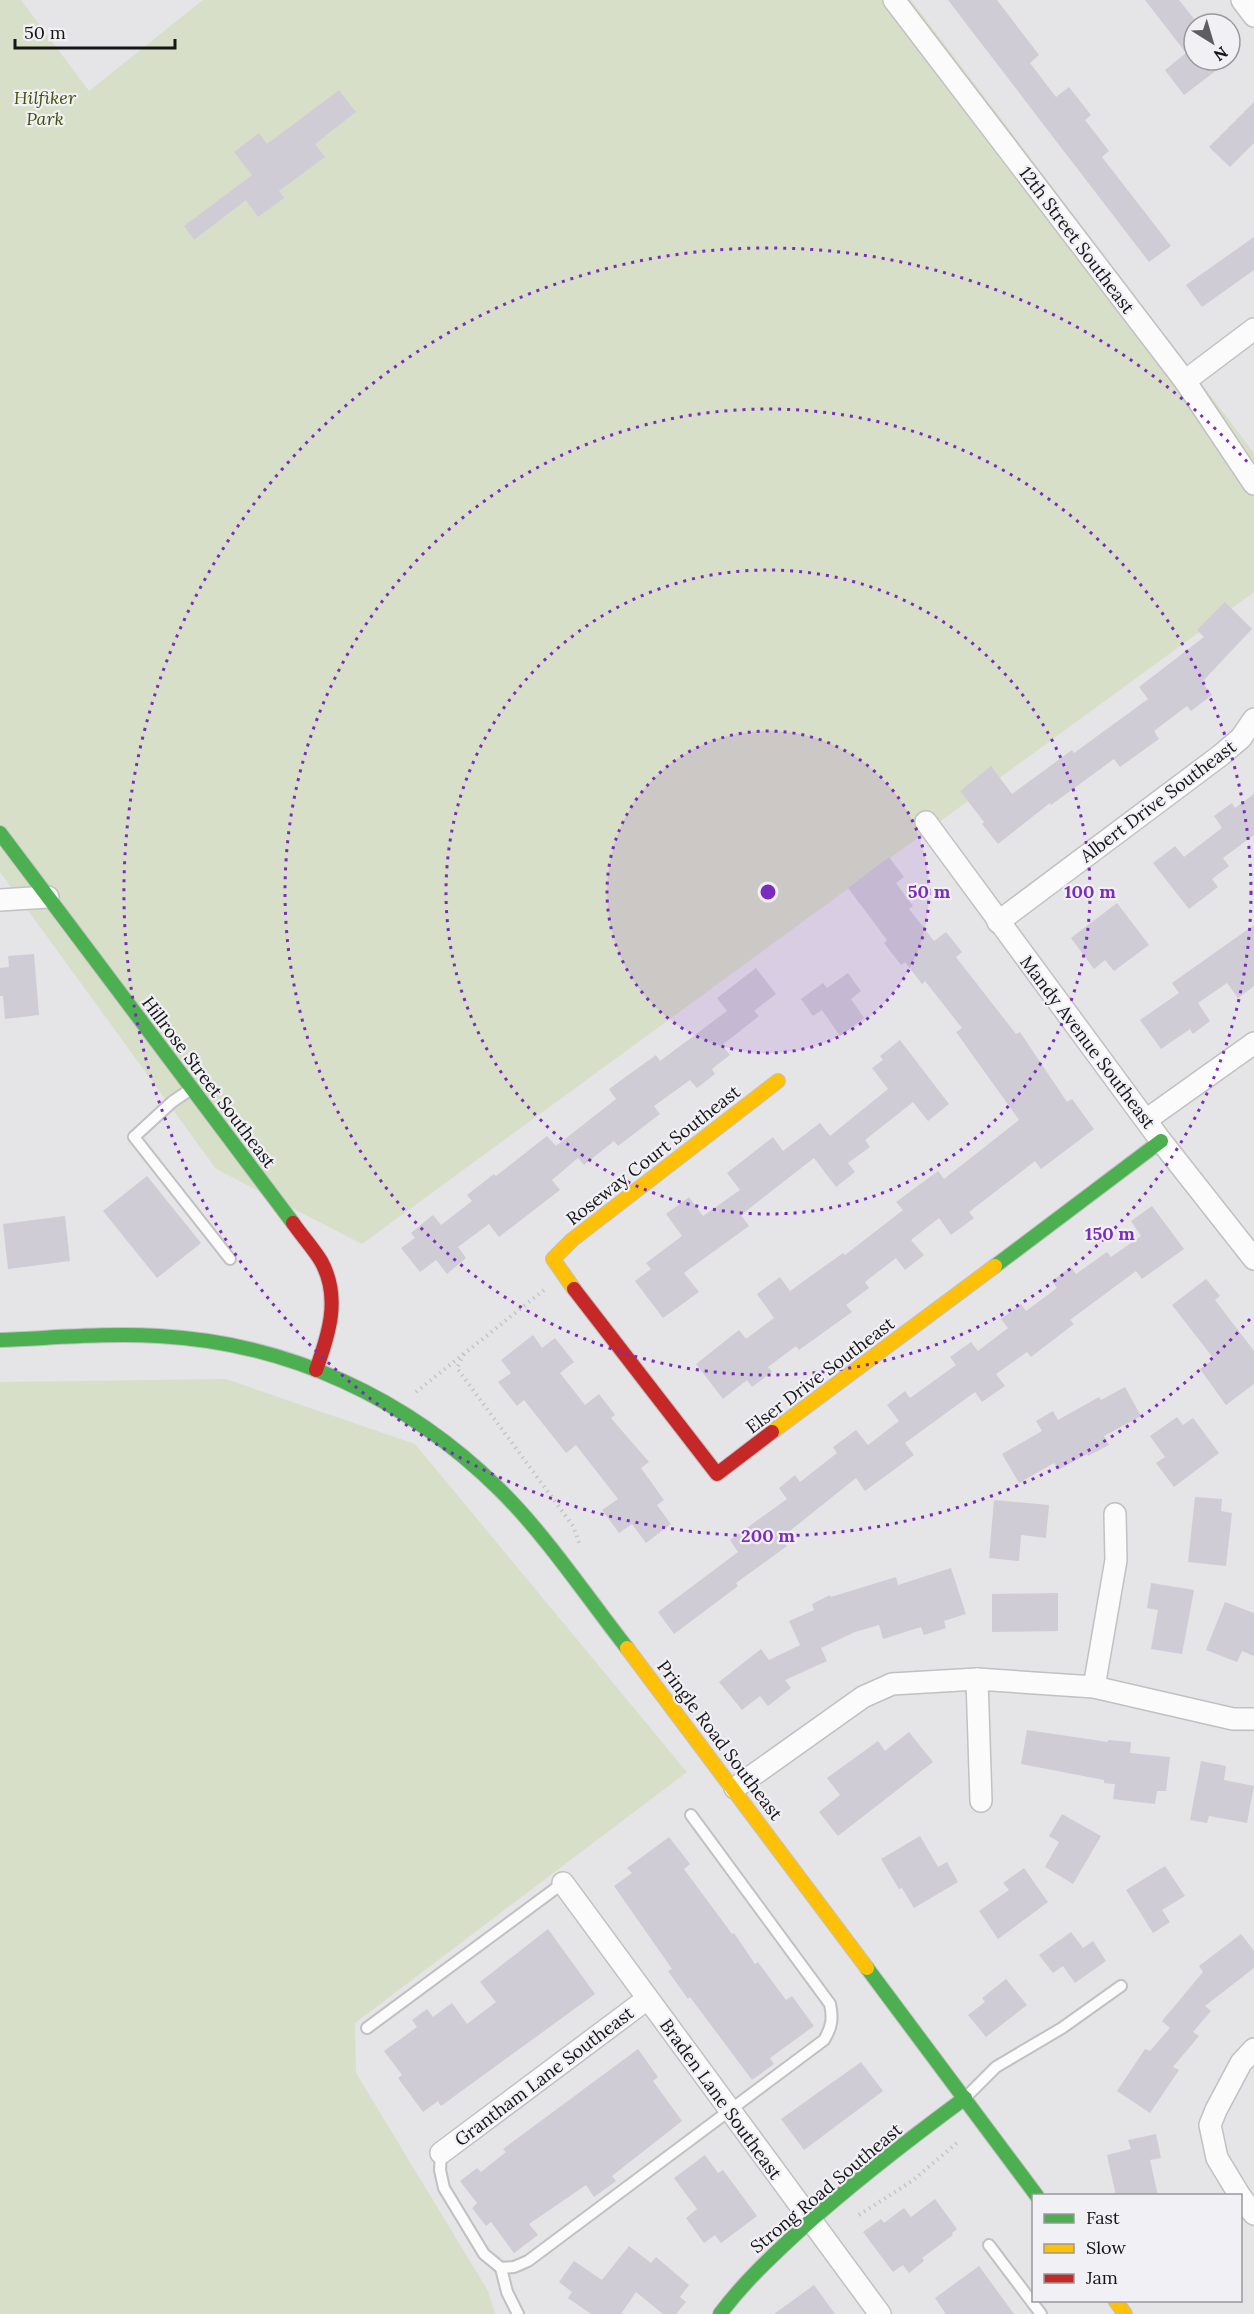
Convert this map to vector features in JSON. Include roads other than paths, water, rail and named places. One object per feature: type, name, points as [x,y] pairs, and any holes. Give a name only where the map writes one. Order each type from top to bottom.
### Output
[{"type":"street","name":"12th Street Southeast","points":[[894,0],[1185,381],[1254,484]]},
{"type":"street","points":[[1242,0],[1254,16]]},
{"type":"street","points":[[1185,381],[1254,329]]},
{"type":"street","name":"Albert Drive Southeast","points":[[998,921],[1221,755],[1241,738],[1254,719]]},
{"type":"street","name":"Mandy Avenue Southeast","points":[[926,822],[1161,1141],[1254,1259]]},
{"type":"street","name":"Hillrose Street Southeast","points":[[0,833],[321,1261],[330,1280],[333,1312],[316,1370]]},
{"type":"street","points":[[0,900],[48,897]]},
{"type":"street","points":[[1146,1120],[1254,1043]]},
{"type":"street","name":"Roseway Court Southeast","points":[[553,1259],[572,1240],[778,1081]]},
{"type":"street","name":"Elser Drive Southeast","points":[[553,1259],[717,1474],[1161,1141]]},
{"type":"street","name":"Pringle Road Southeast","points":[[0,1340],[159,1336],[234,1346],[268,1354],[342,1379],[397,1408],[444,1442],[499,1489],[535,1530],[735,1788],[1036,2194]]},
{"type":"street","points":[[1094,1687],[1116,1560],[1115,1515]]},
{"type":"street","points":[[735,1788],[863,1696],[892,1684],[977,1679],[1094,1687],[1233,1719],[1254,1719]]},
{"type":"street","points":[[977,1679],[981,1801]]},
{"type":"street","name":"Braden Lane Southeast","points":[[563,1883],[880,2314]]},
{"type":"street","name":"Grantham Lane Southeast","points":[[441,2153],[647,1999]]},
{"type":"street","points":[[1239,2194],[1217,2158],[1210,2125],[1241,2063],[1254,2049]]},
{"type":"street","name":"Strong Road Southeast","points":[[720,2314],[762,2265],[810,2221],[965,2098]]},
{"type":"street","points":[[1242,2199],[1254,2214]]},
{"type":"street","points":[[1116,2302],[1125,2314]]},
{"type":"lane","points":[[192,1089],[172,1102],[134,1137],[230,1259]]},
{"type":"lane","points":[[501,2268],[514,2267],[528,2261],[824,2040],[831,2029],[833,2016],[830,2004],[691,1815]]},
{"type":"lane","points":[[367,2028],[563,1883]]},
{"type":"lane","points":[[965,2098],[996,2067],[1062,2028],[1121,1986]]},
{"type":"lane","points":[[441,2153],[440,2170],[444,2188],[484,2254],[501,2268],[507,2292],[518,2314]]},
{"type":"lane","points":[[989,2245],[1041,2314]]},
{"type":"park label","name":"Hilfiker Park","points":[[45,107]]}]
